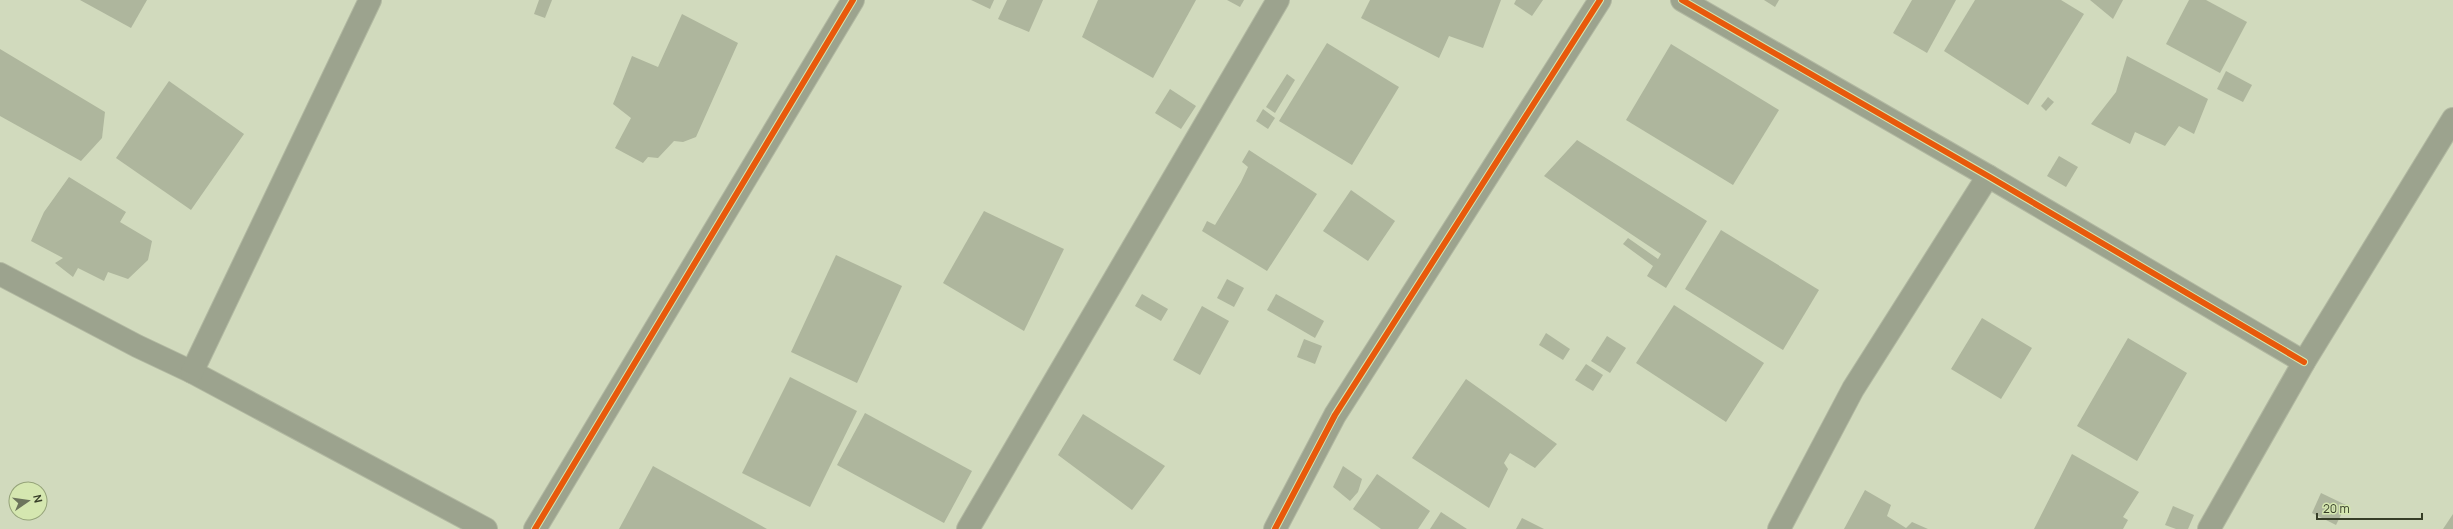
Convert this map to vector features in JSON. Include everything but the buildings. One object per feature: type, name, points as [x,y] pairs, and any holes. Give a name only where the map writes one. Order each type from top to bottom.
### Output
[{"type":"street","points":[[192,372],[370,0]]},
{"type":"street","points":[[535,529],[852,0]]},
{"type":"street","points":[[968,529],[1278,0]]},
{"type":"street","points":[[1275,529],[1335,415],[1600,0]]},
{"type":"street","points":[[1682,0],[1988,176],[2304,362]]},
{"type":"street","points":[[2209,529],[2304,362],[2453,119]]},
{"type":"street","points":[[1779,529],[1853,389],[1988,176]]},
{"type":"street","points":[[0,274],[137,346],[192,372],[486,529]]},
{"type":"cycle path","points":[[535,529],[853,0]]},
{"type":"cycle path","points":[[1275,529],[1335,415],[1600,0]]},
{"type":"cycle path","points":[[1682,0],[1988,176],[2304,362]]}]
